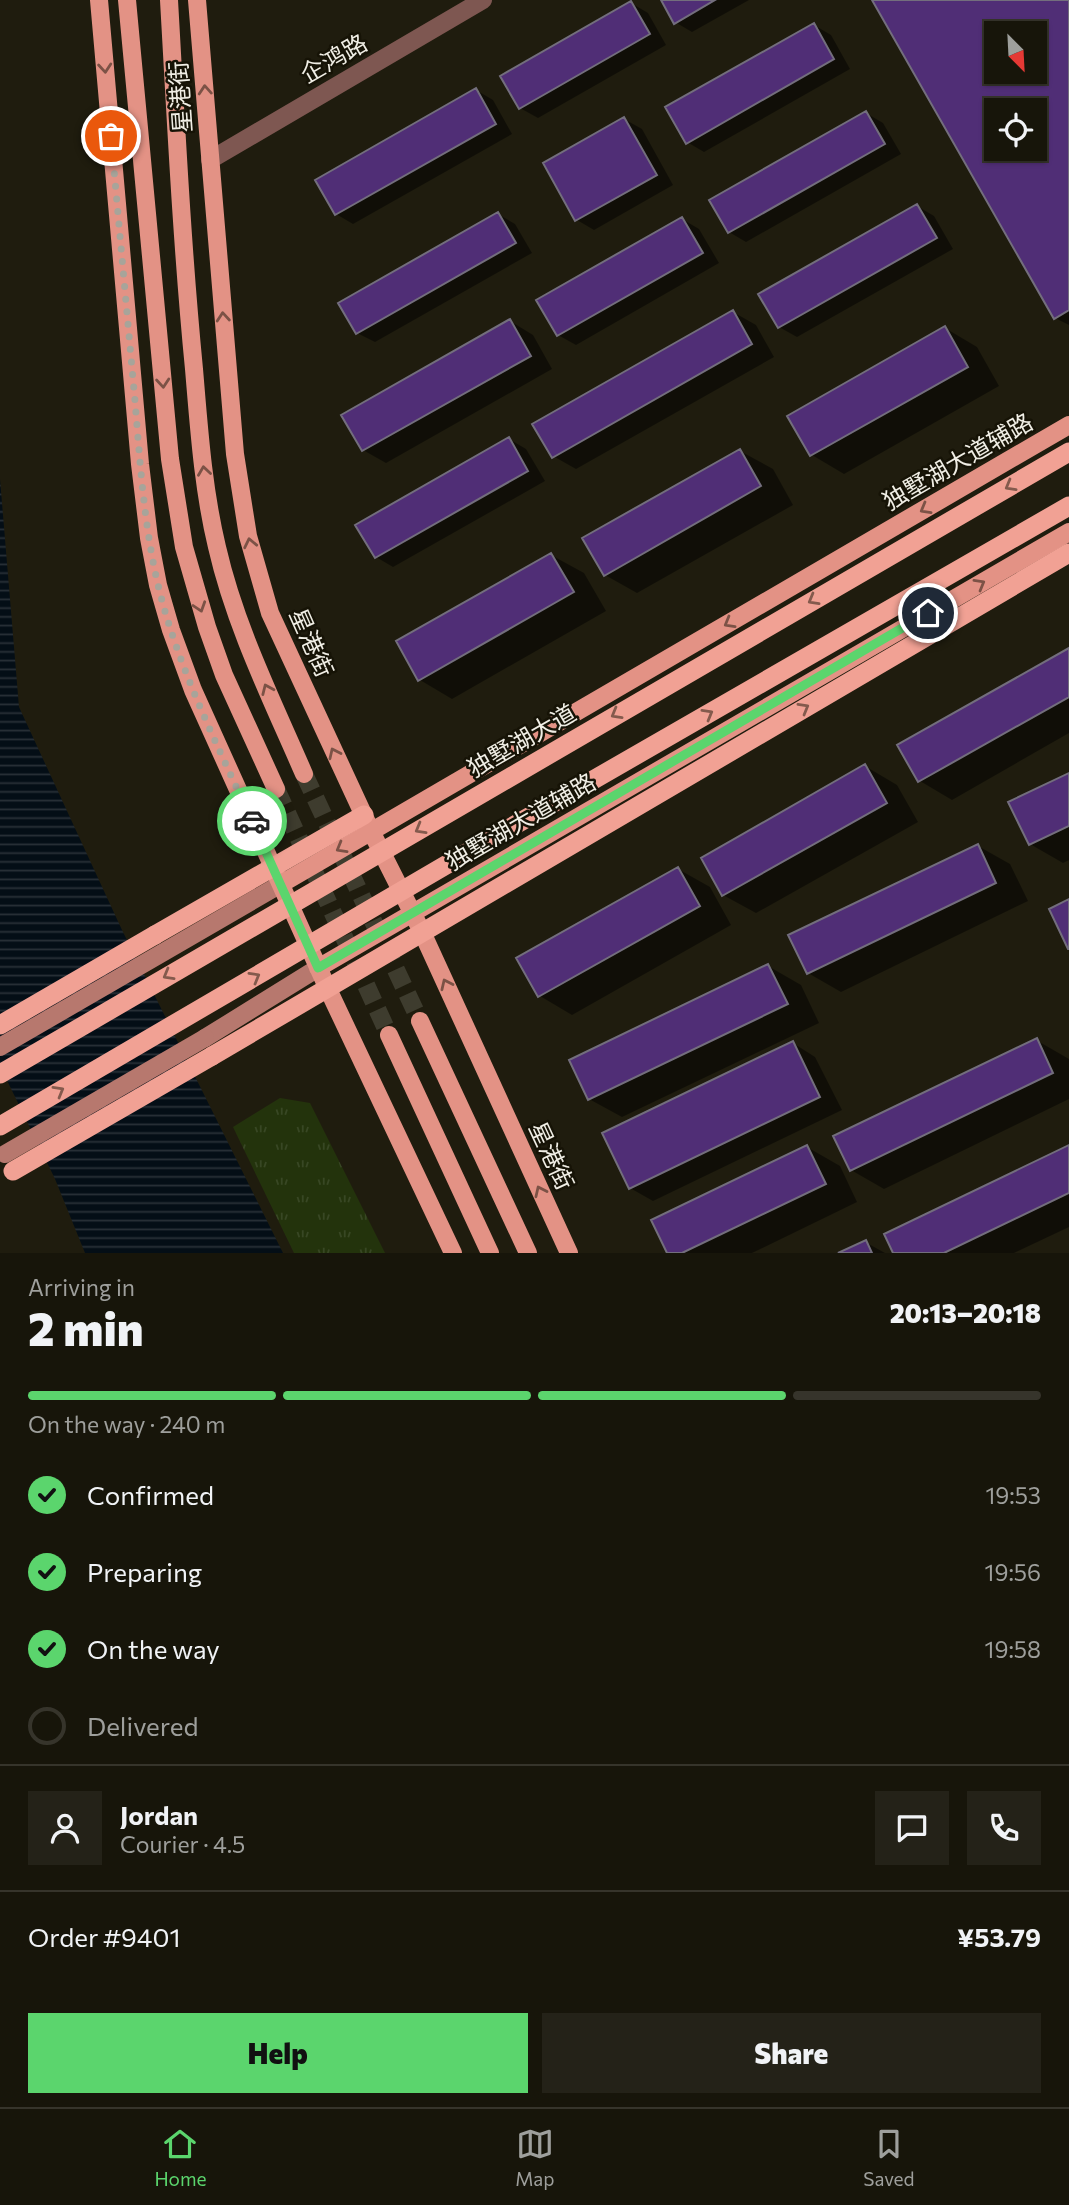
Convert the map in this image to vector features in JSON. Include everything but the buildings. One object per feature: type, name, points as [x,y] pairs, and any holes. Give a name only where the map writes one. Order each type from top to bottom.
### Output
[{"type":"highway","name":"独墅湖大道","points":[[0,1073],[1069,452]]},
{"type":"highway","points":[[0,1126],[474,848],[1069,506]]},
{"type":"highway","points":[[0,1179],[208,1047],[327,987],[1069,553]]},
{"type":"highway","points":[[0,1025],[155,935],[277,876],[367,823]]},
{"type":"main road","points":[[99,0],[140,464],[158,585],[193,691],[318,968],[453,1253]]},
{"type":"main road","name":"星港街","points":[[127,0],[170,459],[184,547],[224,675],[275,789]]},
{"type":"main road","name":"星港街","points":[[169,0],[186,290],[201,453],[211,519],[223,571],[238,617],[304,774]]},
{"type":"main road","name":"星港街","points":[[197,0],[235,454],[254,561],[278,632],[367,823],[422,932],[569,1253]]},
{"type":"main road","name":"独墅湖大道辅路","points":[[367,823],[1069,425]]},
{"type":"main road","name":"独墅湖大道辅路","points":[[2,1155],[208,1047],[318,968],[1069,531]]},
{"type":"main road","points":[[0,1047],[153,958],[277,876]]},
{"type":"main road","points":[[420,1021],[528,1253]]},
{"type":"main road","points":[[389,1035],[490,1253]]},
{"type":"street","name":"企鸿路","points":[[210,160],[484,0]]},
{"type":"green space","points":[[280,1098],[310,1103],[385,1253],[294,1253],[233,1127]]},
{"type":"shaded area","points":[[0,479],[19,707],[122,930],[283,1253],[85,1253],[55,1179],[0,1066]]},
{"type":"tunnel","points":[[304,774],[420,1021]]},
{"type":"tunnel","points":[[276,789],[389,1035]]},
{"type":"way so far","points":[[111,136],[140,464],[158,585],[193,691],[252,821]]},
{"type":"route","points":[[252,821],[318,968],[928,613]]}]
